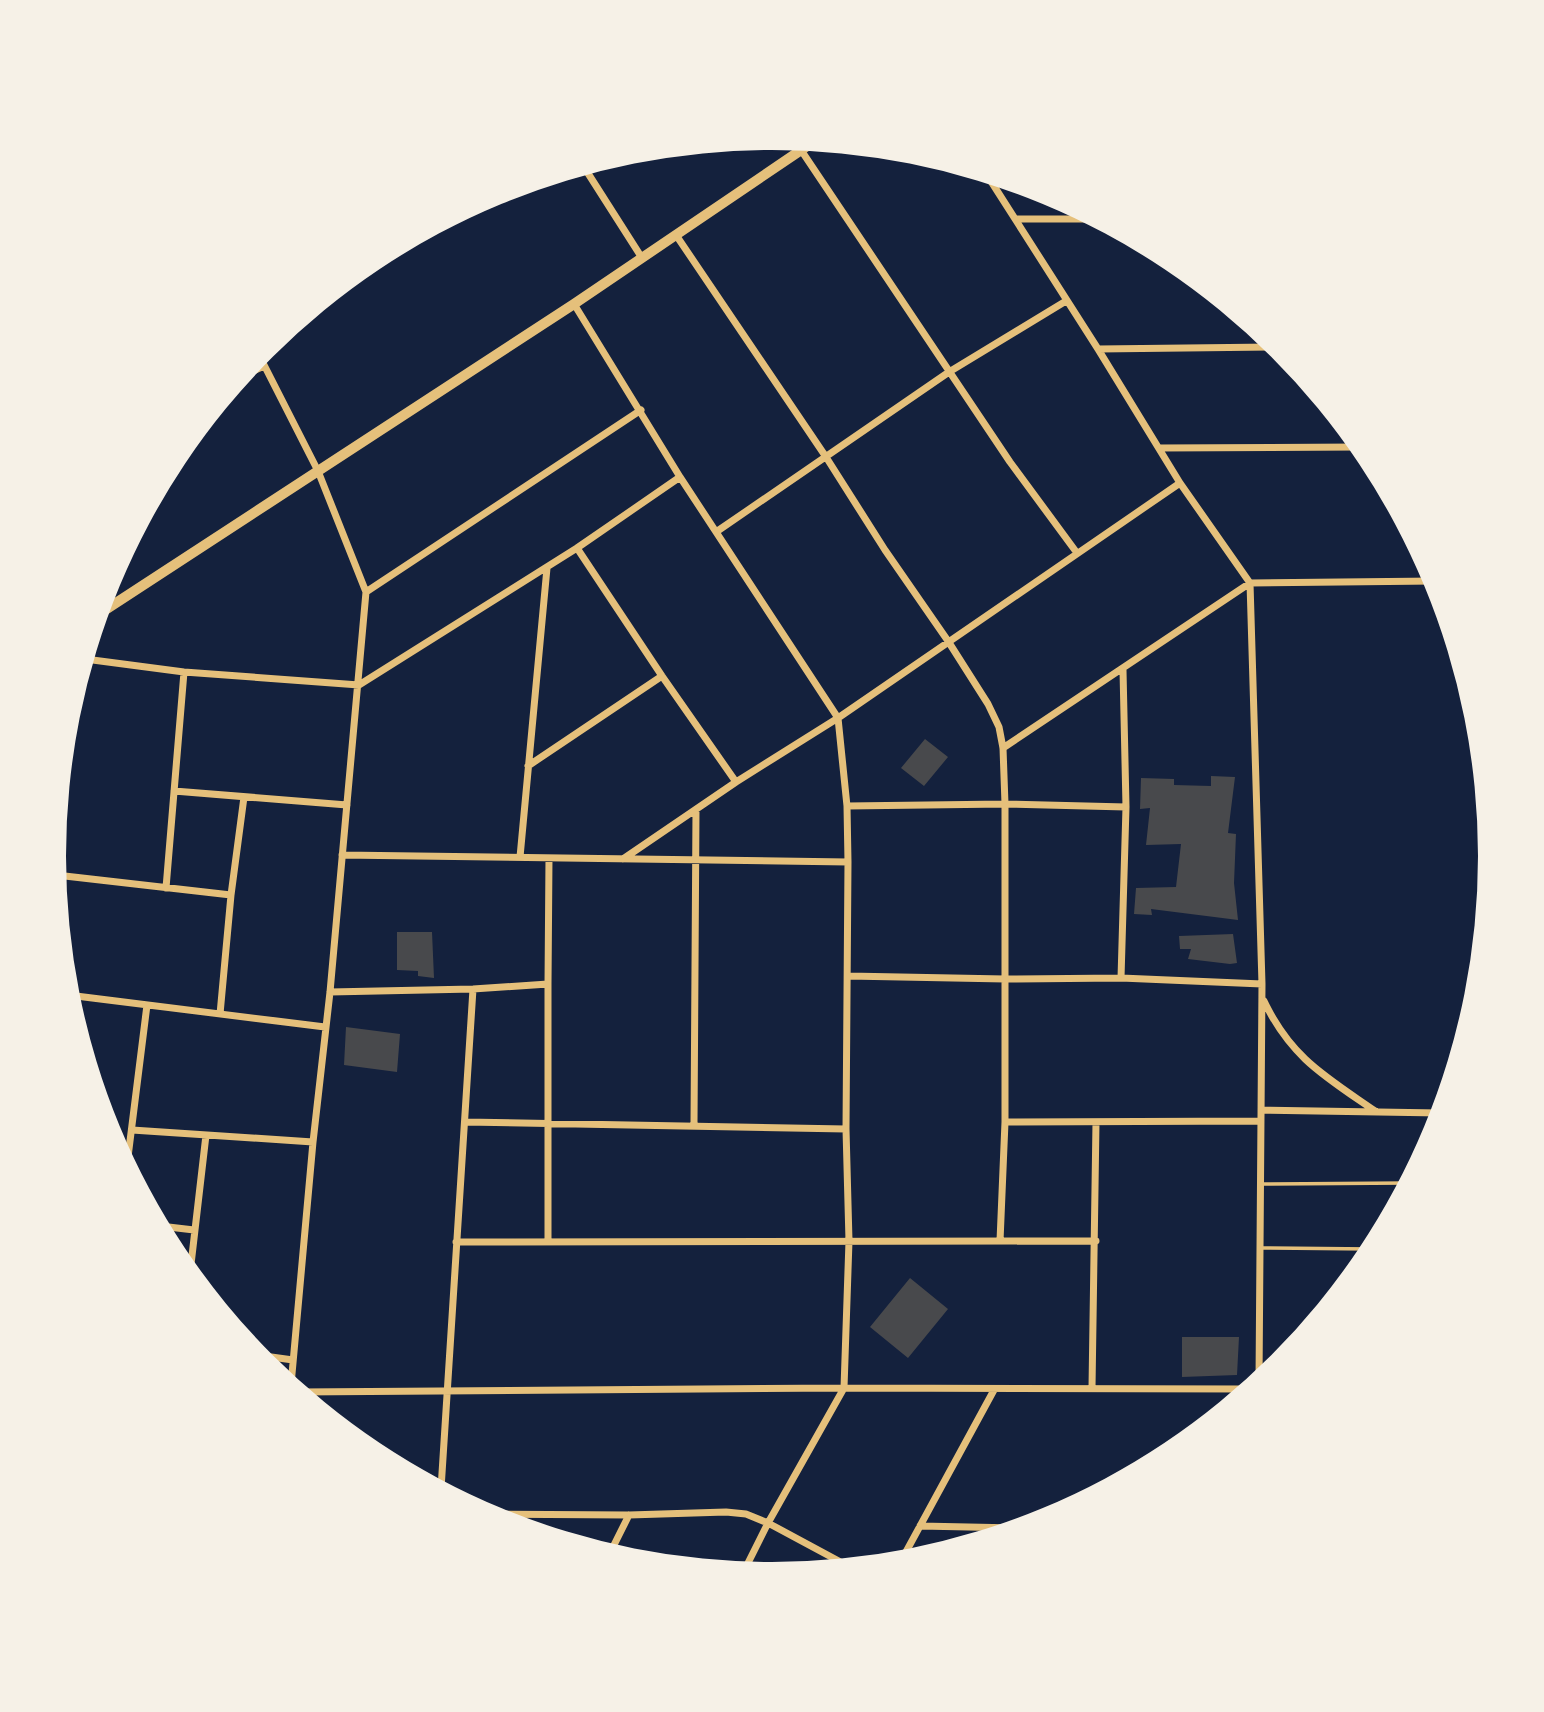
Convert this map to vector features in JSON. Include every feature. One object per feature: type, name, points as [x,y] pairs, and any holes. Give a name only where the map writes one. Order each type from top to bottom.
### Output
[{"type":"main road","points":[[113,605],[573,304],[799,151]]},
{"type":"street","points":[[802,151],[1010,462],[1077,552]]},
{"type":"street","points":[[589,175],[642,258]]},
{"type":"street","points":[[995,187],[1180,483],[1250,583],[1262,984],[1259,1366]]},
{"type":"street","points":[[1016,219],[1073,218]]},
{"type":"street","points":[[676,235],[948,641],[988,704],[999,727],[1003,748],[1005,804],[1005,1122],[1000,1241]]},
{"type":"street","points":[[716,532],[949,372],[1066,301]]},
{"type":"street","points":[[573,304],[680,477],[838,718],[847,806],[848,862],[846,1129],[849,1241],[844,1388],[749,1561]]},
{"type":"street","points":[[1098,349],[1260,347]]},
{"type":"street","points":[[264,367],[318,471],[366,592],[292,1372]]},
{"type":"street","points":[[366,592],[640,410]]},
{"type":"street","points":[[1159,449],[1347,447]]},
{"type":"street","points":[[95,660],[184,672],[359,685],[578,548],[680,477]]},
{"type":"street","points":[[623,859],[736,782],[838,718],[1180,483]]},
{"type":"street","points":[[578,548],[736,782]]},
{"type":"street","points":[[520,858],[547,568]]},
{"type":"street","points":[[1003,748],[1250,583],[1422,581]]},
{"type":"street","points":[[1121,978],[1126,807],[1123,670]]},
{"type":"street","points":[[166,888],[184,672]]},
{"type":"street","points":[[528,766],[662,676]]},
{"type":"street","points":[[174,790],[347,805]]},
{"type":"street","points":[[220,1014],[231,895],[244,797]]},
{"type":"street","points":[[847,806],[1005,804],[1126,807]]},
{"type":"street","points":[[694,1125],[696,810]]},
{"type":"street","points":[[342,855],[848,862]]},
{"type":"street","points":[[548,1242],[549,858]]},
{"type":"street","points":[[67,876],[231,895]]},
{"type":"street","points":[[848,976],[1121,978],[1262,984]]},
{"type":"street","points":[[330,992],[473,989],[548,984]]},
{"type":"street","points":[[442,1479],[473,989]]},
{"type":"street","points":[[81,997],[325,1027]]},
{"type":"street","points":[[1262,997],[1288,1043],[1321,1074],[1376,1112]]},
{"type":"street","points":[[130,1148],[148,1005]]},
{"type":"street","points":[[1261,1110],[1429,1113]]},
{"type":"street","points":[[1005,1122],[1261,1121]]},
{"type":"street","points":[[465,1122],[846,1129]]},
{"type":"street","points":[[1092,1388],[1096,1122]]},
{"type":"street","points":[[132,1130],[313,1142]]},
{"type":"street","points":[[191,1257],[206,1135]]},
{"type":"street","points":[[172,1227],[194,1230]]},
{"type":"street","points":[[456,1242],[1096,1241]]},
{"type":"street","points":[[276,1358],[293,1360]]},
{"type":"street","points":[[314,1392],[844,1388],[1234,1389]]},
{"type":"street","points":[[908,1548],[994,1390]]},
{"type":"street","points":[[519,1514],[629,1515],[726,1511],[746,1514],[768,1523],[834,1558]]},
{"type":"street","points":[[615,1543],[629,1515]]},
{"type":"street","points":[[920,1526],[988,1527]]},
{"type":"lane","points":[[1260,1184],[1397,1183]]},
{"type":"lane","points":[[1260,1248],[1358,1250]]},
{"type":"building","points":[[925,739],[948,757],[924,786],[901,768]]},
{"type":"building","points":[[1211,776],[1235,777],[1228,833],[1236,834],[1234,883],[1238,920],[1151,909],[1152,915],[1134,914],[1136,888],[1176,887],[1181,844],[1146,845],[1150,808],[1140,809],[1141,778],[1174,779],[1174,785],[1211,786]]},
{"type":"building","points":[[397,932],[432,932],[434,978],[418,976],[418,971],[397,970]]},
{"type":"building","points":[[1233,934],[1237,963],[1188,959],[1191,949],[1180,949],[1179,936]]},
{"type":"building","points":[[346,1027],[400,1034],[397,1072],[344,1065]]},
{"type":"building","points":[[910,1278],[948,1309],[908,1358],[870,1327]]},
{"type":"building","points":[[1182,1337],[1239,1337],[1237,1375],[1182,1377]]}]
